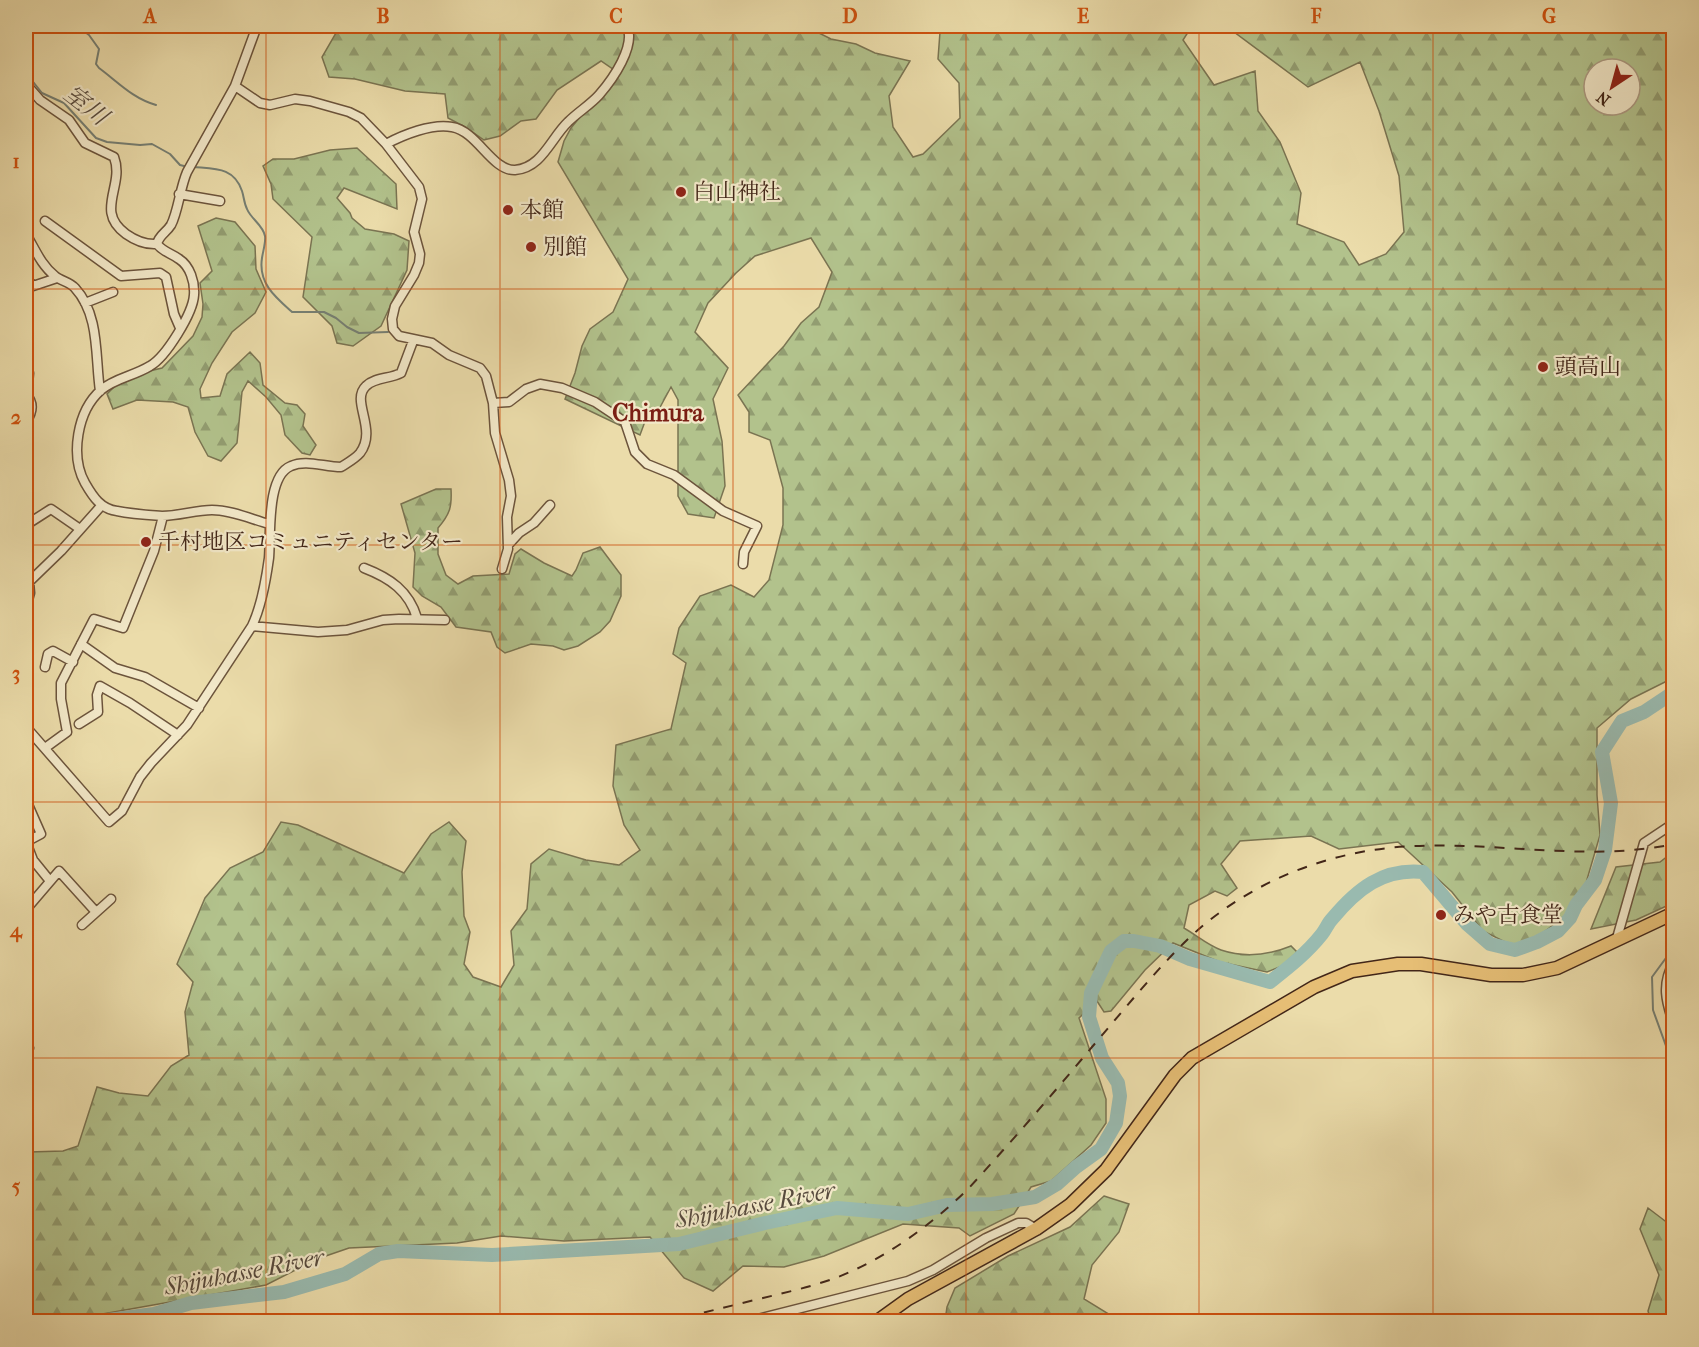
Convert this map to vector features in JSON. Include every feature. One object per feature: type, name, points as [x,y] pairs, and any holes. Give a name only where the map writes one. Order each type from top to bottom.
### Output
[{"type":"highway","points":[[876,1322],[908,1299],[1036,1229],[1070,1205],[1095,1182],[1174,1075],[1192,1058],[1314,987],[1352,971],[1398,964],[1433,966],[1491,975],[1523,975],[1557,968],[1674,913]]},
{"type":"street","points":[[157,244],[159,237],[171,225],[187,172],[235,86],[257,26]]},
{"type":"street","points":[[386,144],[418,131],[450,126],[464,131],[477,141],[497,163],[516,170],[530,166],[543,154],[567,123],[600,94],[627,52],[630,28]]},
{"type":"street","points":[[26,84],[40,100],[69,120],[86,143],[114,157],[118,171],[110,199],[114,222],[130,237],[146,245],[157,244]]},
{"type":"street","points":[[235,86],[260,103],[270,105],[295,99],[310,100],[349,112],[369,124],[422,194],[414,232],[420,262],[395,306],[392,319],[395,333],[413,341],[432,343],[449,355],[480,368],[486,375],[493,403],[495,433],[512,496],[507,518],[508,545],[502,570]]},
{"type":"street","points":[[179,194],[220,201]]},
{"type":"street","points":[[45,221],[121,276],[159,273],[166,277],[174,314],[180,327]]},
{"type":"street","points":[[26,234],[42,262],[57,278],[74,286],[85,303],[92,319],[100,391]]},
{"type":"street","points":[[157,244],[162,251],[179,258],[186,264],[193,283],[193,306],[166,351],[157,361],[149,367],[117,379],[100,391],[88,408],[80,429],[78,455],[81,476],[101,506],[114,511],[164,516],[213,510],[269,524]]},
{"type":"street","points":[[26,278],[33,286],[57,278]]},
{"type":"street","points":[[85,303],[113,292]]},
{"type":"street","points":[[26,727],[109,822],[122,811],[151,763],[178,735],[199,708],[259,612],[269,558],[269,524],[279,477],[288,467],[303,462],[341,467],[361,451],[367,425],[360,398],[363,389],[374,381],[401,374],[413,341]]},
{"type":"street","points":[[26,422],[32,411],[32,405],[26,394],[29,373]]},
{"type":"street","points":[[493,403],[509,402],[526,389],[540,384],[550,384],[605,408],[625,422],[635,452],[647,464],[674,475],[723,511],[757,526],[744,552],[743,564]]},
{"type":"street","points":[[508,545],[519,533],[534,523],[550,505]]},
{"type":"street","points":[[26,607],[30,593],[29,582],[101,506]]},
{"type":"street","points":[[26,525],[51,508],[80,530]]},
{"type":"street","points":[[45,748],[67,732],[61,683],[81,644],[94,619],[123,628],[154,551],[164,516]]},
{"type":"street","points":[[364,568],[396,584],[413,605],[417,618]]},
{"type":"street","points":[[252,626],[318,632],[347,630],[383,620],[417,618],[445,620]]},
{"type":"street","points":[[81,644],[115,668],[145,677],[199,708]]},
{"type":"street","points":[[44,662],[48,654],[53,651],[73,662]]},
{"type":"street","points":[[79,724],[98,712],[97,695],[100,686],[178,735]]},
{"type":"street","points":[[26,800],[40,834],[26,842],[33,860],[50,881]]},
{"type":"street","points":[[1617,938],[1644,843],[1674,823]]},
{"type":"street","points":[[27,907],[59,872],[96,912]]},
{"type":"street","points":[[82,925],[111,899]]},
{"type":"street","points":[[1674,962],[1665,982],[1665,993],[1674,1025]]},
{"type":"street","points":[[746,1322],[908,1281],[933,1270],[986,1238],[1018,1223],[1026,1223],[1036,1229]]},
{"type":"green space","points":[[340,26],[805,26],[831,39],[856,44],[875,53],[910,61],[889,96],[893,127],[913,157],[923,154],[960,118],[959,83],[938,59],[940,32],[944,26],[1192,26],[1183,40],[1214,85],[1255,71],[1258,111],[1280,142],[1301,193],[1297,224],[1344,242],[1359,265],[1386,254],[1404,232],[1399,176],[1379,111],[1360,62],[1308,87],[1226,26],[1673,26],[1673,678],[1631,699],[1597,728],[1597,795],[1600,835],[1586,883],[1566,915],[1531,942],[1511,945],[1483,931],[1452,892],[1398,842],[1339,849],[1311,836],[1240,841],[1221,864],[1237,888],[1227,896],[1215,891],[1189,905],[1184,928],[1212,946],[1239,954],[1274,952],[1291,946],[1297,952],[1282,966],[1267,972],[1220,962],[1173,943],[1145,970],[1111,1011],[1104,1012],[1097,1001],[1079,1018],[1106,1099],[1106,1123],[1091,1145],[1051,1181],[1031,1187],[1014,1214],[970,1236],[959,1228],[903,1224],[824,1256],[784,1267],[743,1266],[713,1291],[684,1278],[650,1237],[564,1241],[501,1236],[457,1243],[349,1248],[317,1259],[266,1285],[63,1321],[26,1321],[26,1158],[29,1152],[63,1151],[78,1146],[97,1087],[119,1093],[148,1096],[171,1066],[189,1055],[185,1012],[193,982],[177,964],[205,898],[230,868],[263,852],[281,822],[298,825],[404,873],[431,834],[449,822],[466,841],[462,872],[464,916],[470,932],[464,964],[473,977],[501,987],[514,965],[511,931],[527,909],[531,864],[549,849],[586,860],[619,865],[640,850],[624,825],[613,786],[616,745],[671,729],[686,663],[673,654],[679,628],[700,596],[731,585],[754,597],[769,580],[783,525],[783,488],[770,440],[749,432],[749,412],[738,395],[784,346],[801,323],[819,307],[832,272],[811,238],[755,256],[708,303],[695,332],[728,368],[713,399],[722,441],[725,486],[714,518],[688,514],[678,496],[678,400],[671,387],[658,411],[647,416],[640,435],[565,399],[582,346],[590,329],[613,312],[628,279],[558,162],[564,141],[571,128],[617,72],[601,61],[557,90],[536,119],[521,121],[500,136],[484,140],[448,118],[445,94],[405,91],[355,79],[329,77],[322,57]]},
{"type":"green space","points":[[357,148],[396,184],[397,209],[344,188],[337,198],[352,218],[365,229],[394,234],[409,241],[407,270],[381,326],[353,346],[337,343],[332,326],[303,297],[312,237],[273,199],[271,184],[263,166],[273,159],[294,159],[330,150]]},
{"type":"green space","points":[[216,218],[235,222],[255,246],[256,269],[266,292],[255,313],[232,332],[212,363],[200,389],[201,398],[220,396],[227,374],[250,352],[260,363],[263,385],[285,403],[297,405],[305,414],[303,426],[316,445],[310,455],[302,453],[285,435],[281,415],[248,381],[242,392],[237,443],[221,461],[208,456],[195,432],[188,407],[173,402],[137,400],[113,409],[107,394],[124,377],[162,368],[193,336],[202,317],[200,283],[212,271],[198,226]]},
{"type":"green space","points":[[436,489],[451,489],[449,510],[438,528],[438,554],[446,575],[458,584],[473,576],[509,574],[515,554],[521,549],[572,576],[583,553],[600,547],[621,575],[621,596],[610,621],[600,632],[578,646],[564,650],[553,646],[531,644],[505,653],[497,647],[491,632],[456,627],[441,607],[422,596],[413,587],[415,553],[401,504]]},
{"type":"green space","points":[[1673,852],[1673,903],[1636,920],[1591,929],[1616,867],[1660,862]]},
{"type":"green space","points":[[1104,1196],[1129,1204],[1119,1232],[1092,1265],[1084,1299],[1120,1321],[945,1321],[947,1307],[955,1288],[1008,1256],[1070,1227]]},
{"type":"green space","points":[[1648,1208],[1673,1227],[1673,1321],[1651,1321],[1648,1311],[1659,1275],[1640,1229]]},
{"type":"waterway","points":[[77,26],[89,35],[99,49],[96,64],[99,68],[132,94],[156,105]]},
{"type":"waterway","name":"室川","points":[[26,73],[42,93],[64,103],[96,138],[107,142],[152,144],[170,154],[180,165],[188,167]]},
{"type":"waterway","points":[[193,167],[223,171],[234,177],[242,191],[247,209],[265,236],[261,267],[265,282],[274,295],[292,312],[324,312],[359,333],[388,332]]},
{"type":"waterway","name":"Shijuhasse River","points":[[93,1322],[154,1314],[191,1303],[284,1292],[345,1274],[379,1254],[398,1251],[492,1255],[679,1244],[837,1208],[908,1214],[947,1205],[992,1204],[1035,1197],[1057,1184],[1101,1149],[1116,1123],[1120,1096],[1118,1083],[1102,1058],[1089,1017],[1091,993],[1111,951],[1124,941],[1160,946],[1190,959],[1270,982],[1310,947],[1341,908],[1361,890],[1383,877],[1409,872],[1423,872],[1467,924],[1490,944],[1515,950],[1537,942],[1558,931],[1570,918],[1576,905],[1595,880],[1605,850],[1611,803],[1602,752],[1622,721],[1644,712],[1674,692]]},
{"type":"waterway","points":[[1674,947],[1652,977],[1653,1010],[1674,1068]]},
{"type":"waterway","points":[[1674,1182],[1669,1194],[1668,1224],[1674,1233]]},
{"type":"railway","points":[[665,1322],[838,1277],[874,1260],[908,1239],[940,1215],[969,1188],[1047,1101],[1151,978],[1188,939],[1212,918],[1265,885],[1323,861],[1384,848],[1447,846],[1610,851],[1674,844]]},
{"type":"place","name":"白山神社","points":[[681,192]]},
{"type":"place","name":"本館","points":[[508,210]]},
{"type":"place","name":"別館","points":[[531,247]]},
{"type":"place","name":"頭高山","points":[[1543,367]]},
{"type":"place","name":"千村地区コミュニティセンター","points":[[146,542]]},
{"type":"place","name":"みや古食堂","points":[[1441,915]]},
{"type":"district","name":"Chimura","points":[[658,413]]}]
